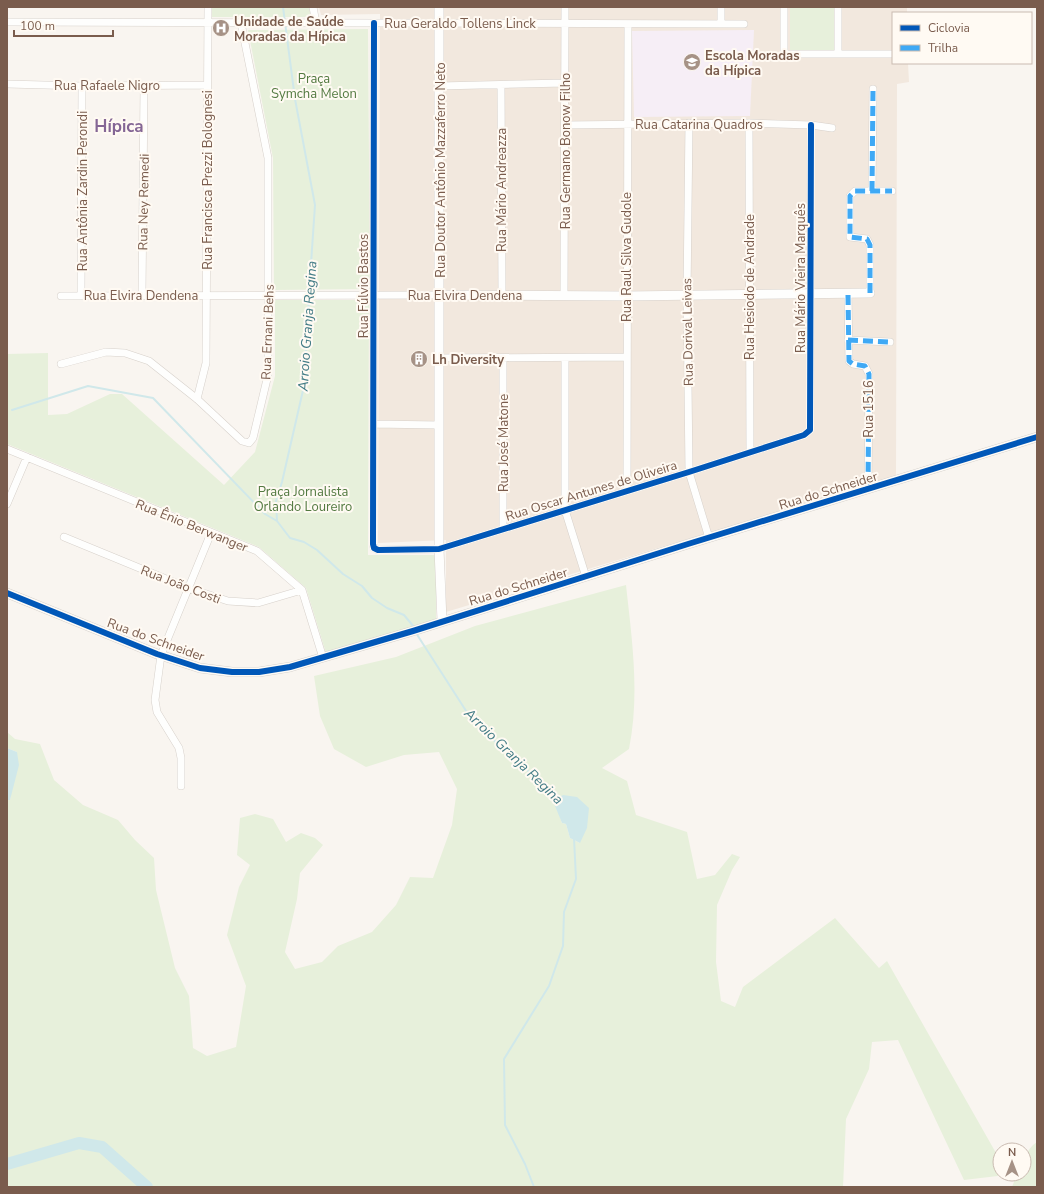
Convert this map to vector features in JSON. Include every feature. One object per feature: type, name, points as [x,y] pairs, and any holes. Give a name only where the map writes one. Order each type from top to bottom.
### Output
[{"type":"street","name":"Rua Francisca Prezzi Bolognesi","points":[[196,399],[206,363],[208,7]]},
{"type":"street","points":[[313,7],[316,23]]},
{"type":"street","name":"Rua Doutor Antônio Mazzaferro Neto","points":[[439,7],[439,549],[442,621]]},
{"type":"street","name":"Rua Germano Bonow Filho","points":[[564,294],[565,7]]},
{"type":"street","points":[[721,7],[721,23]]},
{"type":"street","points":[[784,7],[784,52],[789,54],[892,54]]},
{"type":"street","points":[[838,7],[838,54]]},
{"type":"street","name":"Rua Geraldo Tollens Linck","points":[[7,22],[208,24],[744,24]]},
{"type":"street","name":"Rua Ernani Behs","points":[[61,364],[106,352],[125,353],[149,361],[196,399],[242,442],[248,443],[253,438],[268,375],[268,158],[241,23]]},
{"type":"street","name":"Rua Fúlvio Bastos","points":[[374,23],[374,548]]},
{"type":"street","name":"Rua Raul Silva Gudole","points":[[627,490],[626,296],[628,24]]},
{"type":"street","points":[[440,86],[565,83]]},
{"type":"street","name":"Rua Rafaele Nigro","points":[[7,84],[82,86],[207,85]]},
{"type":"street","name":"Rua Mário Andreazza","points":[[501,84],[502,295]]},
{"type":"street","name":"Rua Antônia Zardin Perondi","points":[[81,295],[82,86]]},
{"type":"street","name":"Rua Ney Remedi","points":[[142,295],[144,86]]},
{"type":"street","points":[[872,191],[873,89]]},
{"type":"street","name":"Rua Dorival Leivas","points":[[689,123],[687,296],[689,472],[709,538]]},
{"type":"street","name":"Rua Catarina Quadros","points":[[565,125],[749,123],[811,125],[832,128]]},
{"type":"street","name":"Rua Hesiodo de Andrade","points":[[749,123],[748,295],[750,452]]},
{"type":"street","name":"Rua Mário Vieira Marquês","points":[[810,430],[811,125]]},
{"type":"street","points":[[870,293],[870,242],[867,240],[850,237],[850,196],[854,191],[892,191]]},
{"type":"street","name":"Rua Elvira Dendena","points":[[61,296],[564,294],[687,296],[848,295],[870,293]]},
{"type":"street","name":"Rua 1516","points":[[848,295],[849,361],[852,364],[865,366],[869,374],[868,489]]},
{"type":"street","points":[[848,340],[890,342]]},
{"type":"street","points":[[439,358],[626,358]]},
{"type":"street","name":"Rua José Matone","points":[[503,358],[503,528]]},
{"type":"street","points":[[565,358],[565,510],[586,577]]},
{"type":"street","points":[[374,424],[439,424]]},
{"type":"street","name":"Rua Oscar Antunes de Oliveira","points":[[374,548],[378,550],[439,549],[503,528],[689,472],[804,435],[810,430]]},
{"type":"street","name":"Rua do Schneider","points":[[7,593],[161,655],[200,668],[232,672],[259,672],[290,667],[416,631],[442,621],[1037,437]]},
{"type":"street","name":"Rua Ênio Berwanger","points":[[7,449],[257,551],[302,590]]},
{"type":"street","points":[[7,504],[27,457]]},
{"type":"street","points":[[181,786],[181,758],[179,748],[157,712],[155,700],[161,655],[211,533]]},
{"type":"street","name":"Rua João Costi","points":[[64,537],[188,588],[228,601],[258,603],[302,590]]},
{"type":"street","points":[[302,590],[323,658]]},
{"type":"shaded area","points":[[319,7],[907,7],[907,12],[892,12],[892,64],[908,64],[909,82],[897,84],[896,476],[446,612],[446,540],[378,543],[380,14],[321,15]]},
{"type":"shaded area","name":"Escola Moradas da Hípica","points":[[754,30],[750,116],[634,117],[632,31]]},
{"type":"green space","points":[[212,7],[309,7],[311,17],[212,17]]},
{"type":"green space","points":[[790,7],[836,7],[836,51],[790,51]]},
{"type":"green space","name":"Praça Symcha Melon","points":[[368,29],[370,289],[274,290],[273,158],[248,30]]},
{"type":"green space","name":"Praça Jornalista Orlando Loureiro","points":[[275,300],[369,300],[368,555],[436,555],[436,621],[326,653],[306,588],[259,547],[7,444],[7,354],[48,353],[48,415],[67,414],[110,394],[122,394],[224,485],[255,452],[275,376]]},
{"type":"green space","points":[[626,585],[634,667],[634,708],[632,728],[629,749],[602,768],[627,781],[636,815],[687,832],[697,879],[715,875],[732,854],[740,857],[732,870],[717,905],[716,962],[721,1001],[735,1007],[743,987],[835,918],[879,968],[887,961],[992,1146],[992,1177],[964,1180],[898,1040],[872,1042],[869,1069],[846,1119],[843,1187],[7,1187],[7,800],[10,800],[17,752],[7,748],[7,732],[15,739],[40,744],[54,780],[83,805],[118,820],[135,840],[154,858],[156,890],[175,968],[189,996],[193,1048],[207,1056],[236,1047],[246,986],[227,935],[239,887],[250,865],[237,855],[240,818],[255,814],[273,819],[286,842],[301,833],[315,838],[323,845],[300,873],[297,899],[285,952],[295,969],[322,962],[338,946],[372,932],[396,905],[410,877],[433,878],[452,825],[457,789],[439,752],[404,755],[366,767],[334,749],[320,716],[314,676],[396,657],[475,626]],"holes":[[[559,814],[580,843],[570,838],[566,824],[562,823]]]},
{"type":"green space","points":[[1037,1142],[1037,1187],[1012,1187],[1014,1182],[1032,1182],[1033,1145]]},
{"type":"water","points":[[7,748],[17,752],[19,765],[10,800],[7,800]]},
{"type":"water","points":[[563,795],[577,797],[589,808],[587,828],[580,843],[570,838],[566,824],[562,823],[553,801]]},
{"type":"waterway","name":"Arroio Granja Regina","points":[[283,7],[295,99],[315,205],[309,293]]},
{"type":"waterway","name":"Arroio Granja Regina","points":[[309,297],[304,386],[282,482],[276,501],[277,521],[290,538],[304,542],[317,550],[343,574],[362,586],[372,598],[387,608],[404,615],[414,627]]},
{"type":"waterway","points":[[12,410],[88,386],[153,398],[265,514],[277,521]]},
{"type":"waterway","name":"Arroio Granja Regina","points":[[416,633],[470,717],[502,748],[560,799]]},
{"type":"waterway","name":"Arroio Granja Regina","points":[[534,1187],[525,1164],[505,1125],[504,1059],[549,986],[563,946],[564,912],[576,879],[574,838]]},
{"type":"waterway","points":[[7,1164],[79,1143],[102,1147],[147,1187]]},
{"type":"marked path","points":[[872,191],[873,89]]},
{"type":"marked path","points":[[870,293],[870,245],[867,239],[850,237],[850,196],[855,191],[892,191]]},
{"type":"marked path","points":[[848,295],[849,361],[853,364],[865,366],[869,374],[868,489]]},
{"type":"marked path","points":[[848,340],[890,342]]},
{"type":"cycle path","points":[[374,23],[373,544],[374,548],[378,550],[439,549],[689,472],[804,435],[810,430],[811,125]]},
{"type":"cycle path","points":[[7,593],[157,654],[200,668],[232,672],[259,672],[290,667],[413,631],[688,544],[1037,437]]},
{"type":"place","name":"Unidade de Saúde Moradas da Hípica","points":[[221,28]]},
{"type":"place","name":"Escola Moradas da Hípica","points":[[692,62]]},
{"type":"place","name":"Lh Diversity","points":[[419,359]]},
{"type":"district","name":"Hípica","points":[[119,126]]}]
